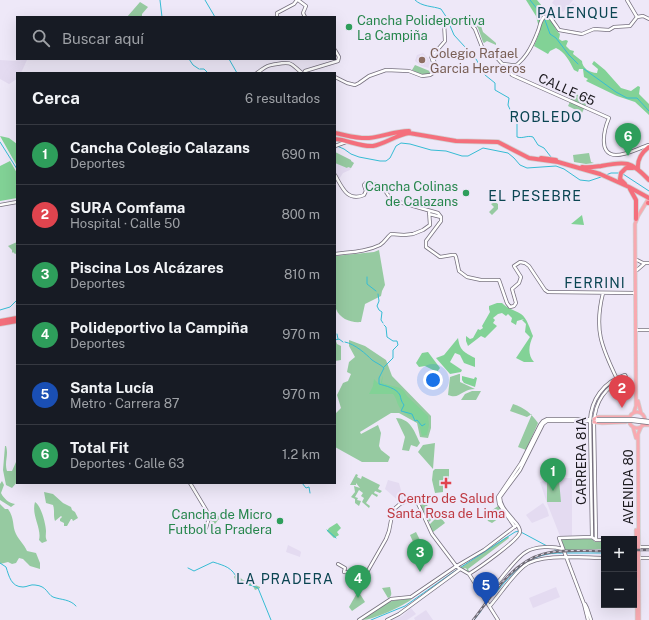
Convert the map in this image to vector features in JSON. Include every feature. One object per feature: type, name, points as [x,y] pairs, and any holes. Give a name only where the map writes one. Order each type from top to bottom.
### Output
[{"type":"highway","points":[[368,138],[407,131],[456,139],[491,139],[504,142],[528,155],[538,158],[588,168],[613,164],[627,164],[638,169],[649,180]]},
{"type":"highway","points":[[336,133],[359,138],[375,139],[375,144],[368,146]]},
{"type":"highway","points":[[336,139],[348,140],[368,146],[379,144],[402,135],[413,134],[456,141],[495,142],[504,144],[529,158],[553,160],[595,173],[628,187],[649,200]]},
{"type":"highway","points":[[638,169],[638,161],[643,150],[649,146]]},
{"type":"highway","points":[[613,164],[626,165],[645,179],[649,180]]},
{"type":"highway","points":[[630,168],[624,169],[620,177],[622,182],[628,187],[635,198],[636,219]]},
{"type":"highway","points":[[0,321],[16,318]]},
{"type":"highway","points":[[0,324],[16,321]]},
{"type":"main road","points":[[594,420],[598,417],[629,417],[634,412],[636,407],[635,232],[636,219],[649,200]]},
{"type":"main road","points":[[629,417],[630,423],[633,427],[641,426],[649,422],[641,413],[638,404],[637,224],[639,217],[649,200]]},
{"type":"main road","points":[[634,412],[641,413]]},
{"type":"main road","points":[[641,426],[644,421],[644,417]]},
{"type":"main road","points":[[594,420],[602,423],[630,423]]},
{"type":"main road","name":"AVENIDA 80","points":[[636,536],[638,434],[641,426]]},
{"type":"main road","name":"AVENIDA 80","points":[[633,427],[636,439],[636,536]]},
{"type":"main road","name":"AVENIDA 80","points":[[636,572],[638,620]]},
{"type":"street","points":[[277,16],[277,13],[294,4],[298,0],[306,6],[304,16]]},
{"type":"street","points":[[627,0],[637,17]]},
{"type":"street","points":[[508,70],[524,59],[534,41],[542,18],[549,17],[558,30],[582,34],[594,29],[609,30],[614,27],[630,26],[637,17],[643,16],[649,19]]},
{"type":"street","name":"CALLE 65","points":[[336,77],[354,85],[359,84],[369,76],[389,69],[410,71],[422,76],[430,75],[435,72],[435,65],[431,56],[444,44],[446,40],[444,22],[449,18],[463,20],[474,28],[482,47],[496,56],[512,75],[609,118],[603,143],[607,150],[613,155],[643,150]]},
{"type":"street","points":[[258,72],[268,65],[284,62],[292,64],[302,72],[338,61],[339,57],[336,52]]},
{"type":"street","points":[[502,64],[511,65],[520,63]]},
{"type":"street","points":[[336,139],[342,143]]},
{"type":"street","points":[[336,146],[348,140]]},
{"type":"street","points":[[336,177],[343,190],[354,196],[364,195],[366,191],[364,185],[366,183],[370,183],[384,189],[392,200],[429,213],[437,213],[442,220],[426,241],[425,246],[440,257],[455,255],[459,272],[463,276],[482,280],[497,279],[500,281],[508,306],[513,306],[516,302],[512,289],[521,277],[514,268],[517,263],[522,262],[528,265],[547,292],[635,293]]},
{"type":"street","points":[[0,205],[16,202]]},
{"type":"street","points":[[336,254],[358,252],[378,246],[393,233],[409,235],[420,232],[430,225],[429,213]]},
{"type":"street","points":[[637,260],[649,263]]},
{"type":"street","points":[[637,270],[645,263]]},
{"type":"street","name":"CARRERA 81A","points":[[592,537],[594,420],[597,404],[605,389],[617,380],[606,356],[600,331],[599,315],[603,293]]},
{"type":"street","points":[[637,330],[649,330]]},
{"type":"street","points":[[469,574],[518,537],[520,531],[498,503],[498,497],[521,463],[540,424],[544,421],[632,418],[649,422]]},
{"type":"street","name":"CARRERA 81A","points":[[594,420],[596,540]]},
{"type":"street","points":[[516,526],[500,502],[500,496],[520,470],[544,421]]},
{"type":"street","points":[[191,484],[208,513],[206,528]]},
{"type":"street","points":[[338,564],[345,568],[344,572],[366,574],[386,539],[392,513],[400,504],[415,497],[432,534],[457,568],[469,574],[498,620]]},
{"type":"street","points":[[358,620],[391,599],[405,599],[412,596],[480,553],[516,526]]},
{"type":"street","points":[[590,620],[587,608],[584,604],[559,538],[592,537],[596,540],[601,540]]},
{"type":"street","points":[[637,547],[649,547]]},
{"type":"street","points":[[485,599],[524,553],[534,548],[556,548],[563,550]]},
{"type":"street","points":[[490,606],[528,563],[541,558],[565,556],[601,558]]},
{"type":"street","points":[[637,559],[649,558]]},
{"type":"street","points":[[387,620],[399,614],[434,588],[457,568]]},
{"type":"street","points":[[394,595],[396,598]]},
{"type":"shaded area","points":[[554,0],[573,0],[563,12],[552,3]]},
{"type":"shaded area","points":[[573,3],[579,7],[570,18],[565,13]]},
{"type":"shaded area","name":"Colegio Rafael Garcia Herreros","points":[[423,53],[429,59],[431,67],[429,68],[421,66],[415,61],[417,55]]},
{"type":"shaded area","points":[[0,60],[27,60],[21,72],[16,72],[16,80],[9,84],[0,79]]},
{"type":"shaded area","points":[[336,152],[354,163],[350,170],[343,173],[339,179],[336,174]]},
{"type":"shaded area","points":[[552,478],[572,478],[572,536],[560,536],[547,503],[540,482]]},
{"type":"shaded area","points":[[388,480],[399,483],[404,501],[401,503],[385,489]]},
{"type":"shaded area","points":[[543,503],[549,516],[532,523],[526,515]]},
{"type":"shaded area","points":[[288,545],[301,552],[300,557],[286,552]]},
{"type":"shaded area","points":[[556,587],[560,597],[533,608],[529,598]]},
{"type":"shaded area","points":[[411,608],[416,614],[407,620],[392,620],[402,616]]},
{"type":"shaded area","points":[[426,610],[433,620],[415,620],[414,618]]},
{"type":"green space","points":[[526,0],[537,0],[542,6],[543,12],[552,18],[554,27],[560,34],[559,39],[562,41],[568,41],[566,46],[570,50],[574,51],[573,54],[582,61],[583,66],[587,70],[597,73],[598,69],[592,64],[594,61],[605,70],[621,88],[631,91],[638,86],[640,87],[639,94],[649,104],[649,115],[635,102],[617,96],[586,81],[588,79],[584,77],[583,69],[579,69],[578,72],[574,70],[567,58],[556,48],[548,54],[534,46],[540,31],[536,16]]},
{"type":"green space","points":[[140,2],[148,7],[142,16],[128,16]]},
{"type":"green space","points":[[479,20],[483,32],[496,43],[496,45],[487,41],[484,43],[483,42],[478,28],[474,23]]},
{"type":"green space","points":[[415,65],[432,72],[429,75],[422,75],[412,70]]},
{"type":"green space","points":[[574,93],[588,100],[582,113],[568,106]]},
{"type":"green space","points":[[0,136],[9,138],[16,143],[16,164]]},
{"type":"green space","points":[[336,152],[354,163],[351,168],[336,163]]},
{"type":"green space","points":[[589,153],[591,162],[594,163],[586,164],[574,162],[573,155]]},
{"type":"green space","points":[[10,161],[16,171],[16,198],[0,201],[0,166]]},
{"type":"green space","points":[[495,202],[498,204],[498,209],[492,215],[489,212],[494,207],[491,204]]},
{"type":"green space","points":[[582,215],[584,225],[571,224]]},
{"type":"green space","points":[[16,242],[16,254],[12,253],[12,250],[8,246]]},
{"type":"green space","points":[[379,250],[385,285],[381,296],[365,304],[361,322],[346,320],[336,309],[336,256],[374,252]]},
{"type":"green space","points":[[502,303],[525,318],[533,336],[529,349],[530,356],[534,362],[524,362],[516,358],[530,337],[525,332],[526,324],[522,320],[524,319],[517,321],[516,325],[511,322],[512,318],[508,314],[506,316],[502,313],[498,314],[493,318],[495,320],[493,323],[497,326],[485,338],[481,336],[468,346],[466,336],[470,339],[473,338],[478,329],[480,330],[483,328],[482,326],[490,312],[489,306]]},
{"type":"green space","points":[[458,338],[463,351],[475,358],[475,367],[464,363],[460,355],[455,353],[450,362],[462,370],[461,372],[450,374],[436,358],[444,355]]},
{"type":"green space","points":[[349,340],[365,346],[386,360],[392,376],[431,416],[431,428],[428,438],[420,437],[417,423],[399,413],[391,413],[360,432],[361,434],[378,425],[381,433],[379,446],[381,450],[390,457],[388,462],[362,462],[336,448],[336,413],[341,408],[337,395],[343,383],[348,381],[351,374],[347,372],[349,362],[355,357],[349,346]]},
{"type":"green space","points":[[336,341],[337,344],[341,346],[341,360],[336,361]]},
{"type":"green space","points":[[428,352],[440,368],[437,372],[425,366],[419,367],[416,363],[422,353]]},
{"type":"green space","points":[[460,374],[460,382],[475,389],[468,390],[455,396],[448,395],[450,377]]},
{"type":"green space","points":[[383,375],[382,383],[400,388],[428,416],[429,425],[427,435],[422,436],[418,421],[402,410],[393,394],[369,394],[373,386],[374,379],[380,385]]},
{"type":"green space","points":[[462,376],[474,379],[475,377],[477,378],[475,387],[464,383]]},
{"type":"green space","points":[[472,391],[481,391],[476,400],[461,400],[465,394]]},
{"type":"green space","points":[[513,404],[521,407],[531,415],[527,417],[510,411]]},
{"type":"green space","points":[[532,415],[538,423],[526,450],[518,447]]},
{"type":"green space","points":[[396,418],[409,423],[420,443],[417,447],[411,445],[409,451],[402,450],[405,437]]},
{"type":"green space","points":[[435,443],[433,469],[418,452],[423,445]]},
{"type":"green space","points":[[6,446],[7,471],[12,471],[16,462],[16,483],[12,488],[6,485],[3,470]]},
{"type":"green space","points":[[435,469],[449,469],[449,479],[443,479],[443,492],[435,493],[432,480],[433,471]]},
{"type":"green space","points":[[356,474],[358,475],[357,477],[361,479],[362,476],[380,485],[378,489],[382,491],[380,493],[375,491],[374,493],[378,495],[377,497],[372,494],[366,503],[370,506],[369,508],[362,502],[364,498],[361,496],[363,493],[359,490],[355,497],[358,498],[357,500],[361,501],[359,506],[355,503],[355,499],[351,497],[355,492],[354,486],[360,488],[356,483],[356,485],[350,485]]},
{"type":"green space","points":[[559,480],[561,502],[547,502],[547,481]]},
{"type":"green space","points":[[2,481],[4,485],[1,493],[7,500],[15,504],[11,507],[0,500],[0,484]]},
{"type":"green space","points":[[44,492],[53,494],[63,503],[71,507],[78,518],[73,521],[71,519],[67,526],[64,526],[64,523],[60,521],[61,516],[55,521],[53,505],[46,503]]},
{"type":"green space","points":[[425,496],[431,520],[429,522],[417,499]]},
{"type":"green space","points":[[35,502],[41,511],[46,528],[47,541],[42,543],[39,540],[40,535],[34,512]]},
{"type":"green space","points":[[0,504],[5,509],[8,509],[13,519],[16,534],[27,551],[36,553],[40,563],[40,569],[30,566],[23,559],[19,558],[16,563],[12,564],[8,562],[0,564]]},
{"type":"green space","points":[[498,506],[505,514],[492,523],[488,521],[485,515]]},
{"type":"green space","points":[[211,514],[219,516],[222,520],[219,519],[215,524],[211,521],[212,516],[209,516]]},
{"type":"green space","points":[[438,514],[445,523],[433,532],[429,525]]},
{"type":"green space","points":[[337,523],[341,528],[337,532],[339,535],[334,538],[327,531]]},
{"type":"green space","points":[[416,532],[420,540],[414,544],[410,535]]},
{"type":"green space","points":[[508,536],[509,538],[468,569],[468,572],[466,572],[467,569],[465,568],[462,570],[460,568]]},
{"type":"green space","points":[[591,538],[595,542],[601,542],[601,549],[565,550],[561,539]]},
{"type":"green space","points":[[236,574],[243,580],[260,588],[255,590],[253,586],[240,582],[237,583],[234,577]]},
{"type":"green space","points":[[390,587],[391,595],[388,598],[382,588]]},
{"type":"green space","points":[[357,593],[360,594],[365,602],[352,611],[349,607]]},
{"type":"green space","points":[[412,598],[395,609],[373,618],[362,620],[388,602]]},
{"type":"waterway","points":[[160,0],[162,16]]},
{"type":"waterway","points":[[205,0],[214,16]]},
{"type":"waterway","points":[[415,0],[424,5],[441,9],[447,18]]},
{"type":"waterway","points":[[530,0],[542,15]]},
{"type":"waterway","points":[[545,20],[550,34],[556,38],[578,64]]},
{"type":"waterway","points":[[448,21],[454,35],[476,59],[485,75],[495,83],[495,90],[509,98],[508,105],[512,114],[517,120],[517,137],[533,137],[538,145],[544,148],[551,157]]},
{"type":"waterway","points":[[190,60],[193,65],[199,69]]},
{"type":"waterway","points":[[230,60],[236,72]]},
{"type":"waterway","points":[[200,69],[204,69],[207,72]]},
{"type":"waterway","points":[[584,69],[616,92],[627,98],[637,98],[649,111]]},
{"type":"waterway","points":[[0,142],[16,167]]},
{"type":"waterway","points":[[337,146],[359,157],[380,161],[386,161],[390,158],[396,146],[401,143],[431,150],[446,151],[462,156],[468,156],[483,148],[508,153],[520,165],[527,168],[556,166],[564,169],[580,180],[589,181],[601,177]]},
{"type":"waterway","points":[[606,175],[611,173],[620,173]]},
{"type":"waterway","points":[[623,174],[649,191]]},
{"type":"waterway","points":[[367,277],[367,284],[376,291]]},
{"type":"waterway","points":[[378,294],[379,301],[377,306],[382,312],[381,320],[383,323]]},
{"type":"waterway","points":[[0,310],[10,307],[16,301]]},
{"type":"waterway","points":[[384,325],[386,327],[387,337],[393,341],[397,341],[398,345],[393,350],[393,358],[384,367]]},
{"type":"waterway","points":[[337,334],[338,339]]},
{"type":"waterway","points":[[336,340],[339,339],[343,342]]},
{"type":"waterway","points":[[345,342],[356,347],[384,368],[379,378],[379,384],[391,388],[400,395],[404,405],[401,411],[412,414],[415,421],[417,420],[422,426],[425,424]]},
{"type":"waterway","points":[[303,484],[306,488],[309,487],[310,493]]},
{"type":"waterway","points":[[327,530],[336,538]]},
{"type":"waterway","points":[[371,620],[405,606],[515,532],[519,531],[547,546]]},
{"type":"waterway","points":[[555,550],[560,553]]},
{"type":"waterway","points":[[494,595],[508,578],[523,565],[541,556],[563,553]]},
{"type":"waterway","points":[[567,553],[601,553]]},
{"type":"waterway","points":[[188,568],[194,571],[213,562],[228,568],[233,572],[238,580],[258,588],[271,620]]},
{"type":"waterway","points":[[0,563],[6,567],[11,580],[19,587],[32,585],[39,586],[44,588],[51,596],[68,601],[76,606]]},
{"type":"waterway","points":[[474,620],[481,611]]},
{"type":"railway","points":[[637,550],[649,550]]},
{"type":"railway","points":[[473,620],[503,581],[522,564],[532,558],[558,551],[601,551]]},
{"type":"place","name":"Cancha Polideportiva La Campiña","points":[[349,27]]},
{"type":"place","name":"Colegio Rafael Garcia Herreros","points":[[422,60]]},
{"type":"place","name":"Total Fit","points":[[628,156]]},
{"type":"place","name":"Cancha Colinas de Calazans","points":[[466,193]]},
{"type":"place","name":"SURA Comfama","points":[[622,408]]},
{"type":"place","name":"Centro de Salud Santa Rosa de Lima","points":[[446,483]]},
{"type":"place","name":"Cancha Colegio Calazans","points":[[553,491]]},
{"type":"place","name":"Cancha de Micro Futbol la Pradera","points":[[280,521]]},
{"type":"place","name":"Piscina Los Alcázares","points":[[420,572]]},
{"type":"place","name":"Polideportivo la Campiña","points":[[358,598]]},
{"type":"place","name":"Santa Lucía","points":[[486,605]]},
{"type":"district","name":"PALENQUE","points":[[578,13]]},
{"type":"district","name":"ROBLEDO","points":[[546,117]]},
{"type":"district","name":"EL PESEBRE","points":[[535,196]]},
{"type":"district","name":"FERRINI","points":[[595,283]]},
{"type":"district","name":"LA PRADERA","points":[[285,579]]}]
